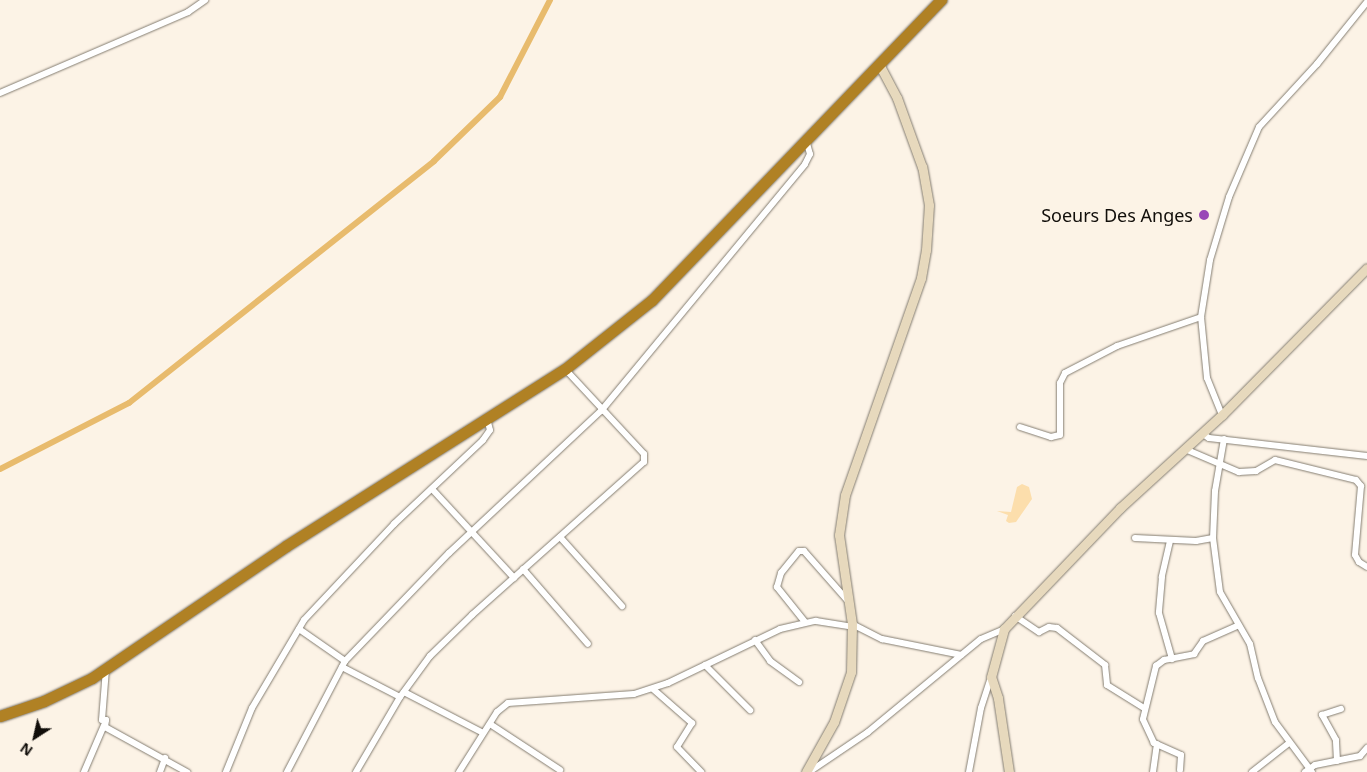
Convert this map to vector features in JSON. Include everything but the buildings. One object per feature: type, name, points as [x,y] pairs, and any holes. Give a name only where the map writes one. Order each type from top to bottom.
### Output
[{"type":"highway","points":[[0,716],[44,701],[106,668],[286,546],[565,369],[652,300],[880,66],[941,0]]},
{"type":"street","points":[[0,93],[188,12],[204,0]]},
{"type":"street","points":[[1222,415],[1207,378],[1202,317],[1210,260],[1229,197],[1259,127],[1317,64],[1367,2]]},
{"type":"street","points":[[807,772],[841,706],[851,672],[852,625],[839,535],[845,495],[918,286],[926,250],[928,205],[922,167],[897,98],[880,66]]},
{"type":"street","points":[[287,772],[344,664],[473,531],[601,410],[805,164],[810,154],[806,140]]},
{"type":"street","points":[[969,772],[981,708],[1004,629],[1120,508],[1203,434],[1367,268]]},
{"type":"street","points":[[1020,427],[1051,437],[1060,435],[1060,383],[1065,373],[1117,346],[1202,317]]},
{"type":"street","points":[[356,772],[402,694],[430,656],[523,569],[637,470],[645,458],[565,369]]},
{"type":"street","points":[[226,772],[252,708],[299,628],[372,548],[488,433],[487,419]]},
{"type":"street","points":[[1203,434],[1209,438],[1224,438],[1367,456]]},
{"type":"street","points":[[1224,438],[1212,538],[1220,592],[1250,644],[1268,707],[1289,743],[1309,771],[1337,761],[1360,756],[1367,748]]},
{"type":"street","points":[[1185,449],[1220,465],[1247,472],[1275,460],[1356,480],[1360,486],[1354,555],[1359,562],[1367,567]]},
{"type":"street","points":[[432,489],[473,531],[514,578]]},
{"type":"street","points":[[560,537],[622,606]]},
{"type":"street","points":[[1135,538],[1170,541],[1212,538]]},
{"type":"street","points":[[1170,541],[1161,583],[1159,613],[1172,659]]},
{"type":"street","points":[[805,622],[777,587],[781,573],[799,550],[804,551],[848,601]]},
{"type":"street","points":[[523,569],[588,644]]},
{"type":"street","points":[[1015,616],[1039,632],[1048,627],[1056,628],[1105,665],[1107,685],[1144,708]]},
{"type":"street","points":[[459,772],[500,708],[513,702],[622,695],[653,689],[756,640],[805,622],[852,625],[882,639],[961,654]]},
{"type":"street","points":[[1180,770],[1181,755],[1151,740],[1144,724],[1144,708],[1156,666],[1172,659],[1194,654],[1203,641],[1239,625]]},
{"type":"street","points":[[299,628],[344,664],[483,733]]},
{"type":"street","points":[[807,772],[868,732],[961,654],[981,640],[1004,629]]},
{"type":"street","points":[[756,640],[770,661],[799,682]]},
{"type":"street","points":[[706,665],[750,710]]},
{"type":"street","points":[[106,668],[102,720],[106,720]]},
{"type":"street","points":[[990,677],[998,698],[1009,772]]},
{"type":"street","points":[[653,689],[692,723],[677,747],[701,772]]},
{"type":"street","points":[[1337,761],[1336,740],[1322,715],[1340,709]]},
{"type":"street","points":[[106,720],[105,727],[111,732],[165,758],[187,772]]},
{"type":"street","points":[[84,772],[106,720]]},
{"type":"street","points":[[490,724],[560,770]]},
{"type":"street","points":[[1252,772],[1289,743]]},
{"type":"street","points":[[1153,772],[1157,744]]},
{"type":"street","points":[[160,772],[165,758]]},
{"type":"shaded area","points":[[1022,484],[1029,487],[1032,499],[1016,522],[1009,523],[1006,521],[1008,515],[997,511],[1011,512],[1017,487]]},
{"type":"waterway","points":[[0,469],[129,403],[434,161],[500,97],[550,0]]},
{"type":"place","name":"Soeurs Des Anges","points":[[1204,215]]}]
